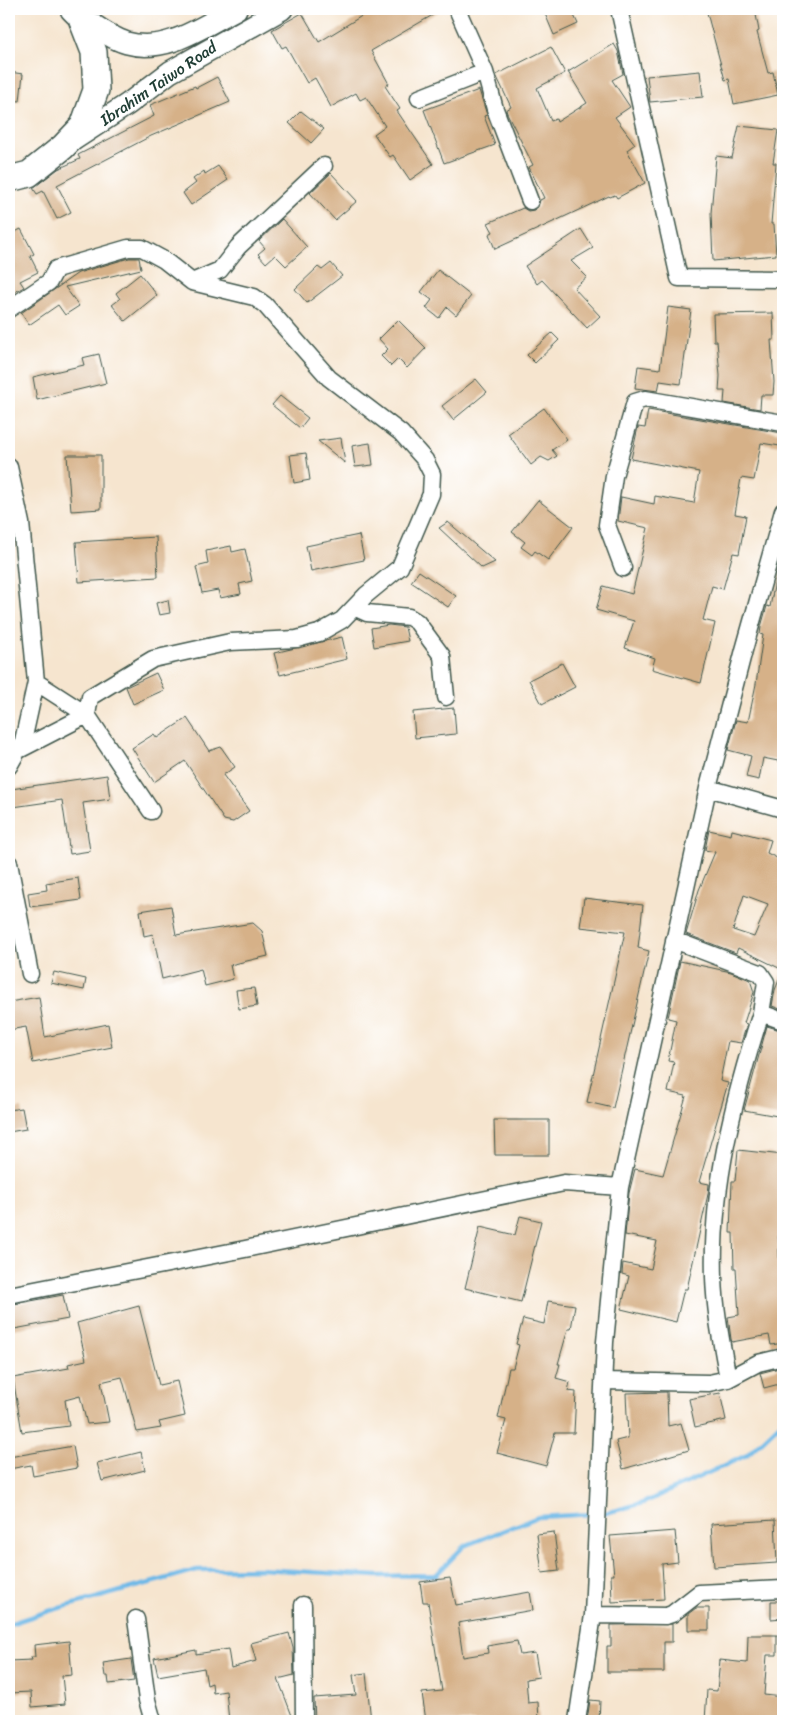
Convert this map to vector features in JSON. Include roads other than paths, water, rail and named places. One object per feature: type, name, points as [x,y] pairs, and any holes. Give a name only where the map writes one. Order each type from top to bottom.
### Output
[{"type":"highway","points":[[15,178],[63,147],[84,126],[96,90],[94,52],[76,12]]},
{"type":"main road","name":"Ibrahim Taiwo Road","points":[[76,12],[126,43],[151,46],[188,35],[236,9]]},
{"type":"main road","name":"Ibrahim Taiwo Road","points":[[63,147],[128,104],[170,72],[282,9]]},
{"type":"street","points":[[457,9],[485,72],[495,109],[530,201]]},
{"type":"street","points":[[619,9],[679,278],[783,279]]},
{"type":"street","points":[[419,98],[485,72]]},
{"type":"street","points":[[192,282],[220,270],[238,247],[324,166]]},
{"type":"street","points":[[9,309],[49,282],[56,269],[128,248],[142,248],[164,260],[192,282],[254,297],[265,305],[329,378],[401,434],[425,460],[432,474],[431,494],[400,567],[366,595],[356,608],[342,620],[319,633],[297,639],[230,642],[153,659],[90,697],[87,715]]},
{"type":"street","points":[[623,568],[606,525],[614,476],[635,402],[645,399],[783,422]]},
{"type":"street","points":[[9,467],[36,682],[23,741],[9,766]]},
{"type":"street","points":[[577,1721],[593,1615],[604,1381],[620,1187],[708,788],[783,511]]},
{"type":"street","points":[[356,608],[368,613],[409,617],[418,622],[442,656],[446,697]]},
{"type":"street","points":[[36,682],[87,715],[151,812]]},
{"type":"street","points":[[17,751],[87,715]]},
{"type":"street","points":[[708,788],[783,809]]},
{"type":"street","points":[[9,863],[30,974]]},
{"type":"street","points":[[674,940],[760,973],[766,982],[761,1013],[742,1072],[722,1170],[715,1223],[716,1305],[728,1379]]},
{"type":"street","points":[[761,1013],[783,1021]]},
{"type":"street","points":[[9,1295],[245,1249],[564,1183],[620,1187]]},
{"type":"street","points":[[604,1381],[709,1383],[728,1379],[758,1363],[783,1356]]},
{"type":"street","points":[[593,1615],[666,1616],[672,1614],[699,1593],[783,1589]]},
{"type":"street","points":[[303,1605],[304,1721]]},
{"type":"street","points":[[136,1619],[147,1700],[153,1721]]},
{"type":"waterway","points":[[602,1514],[643,1503],[747,1455],[783,1421]]},
{"type":"waterway","points":[[9,1624],[197,1570],[261,1569],[377,1576],[436,1575],[464,1546],[538,1517],[594,1514]]}]
